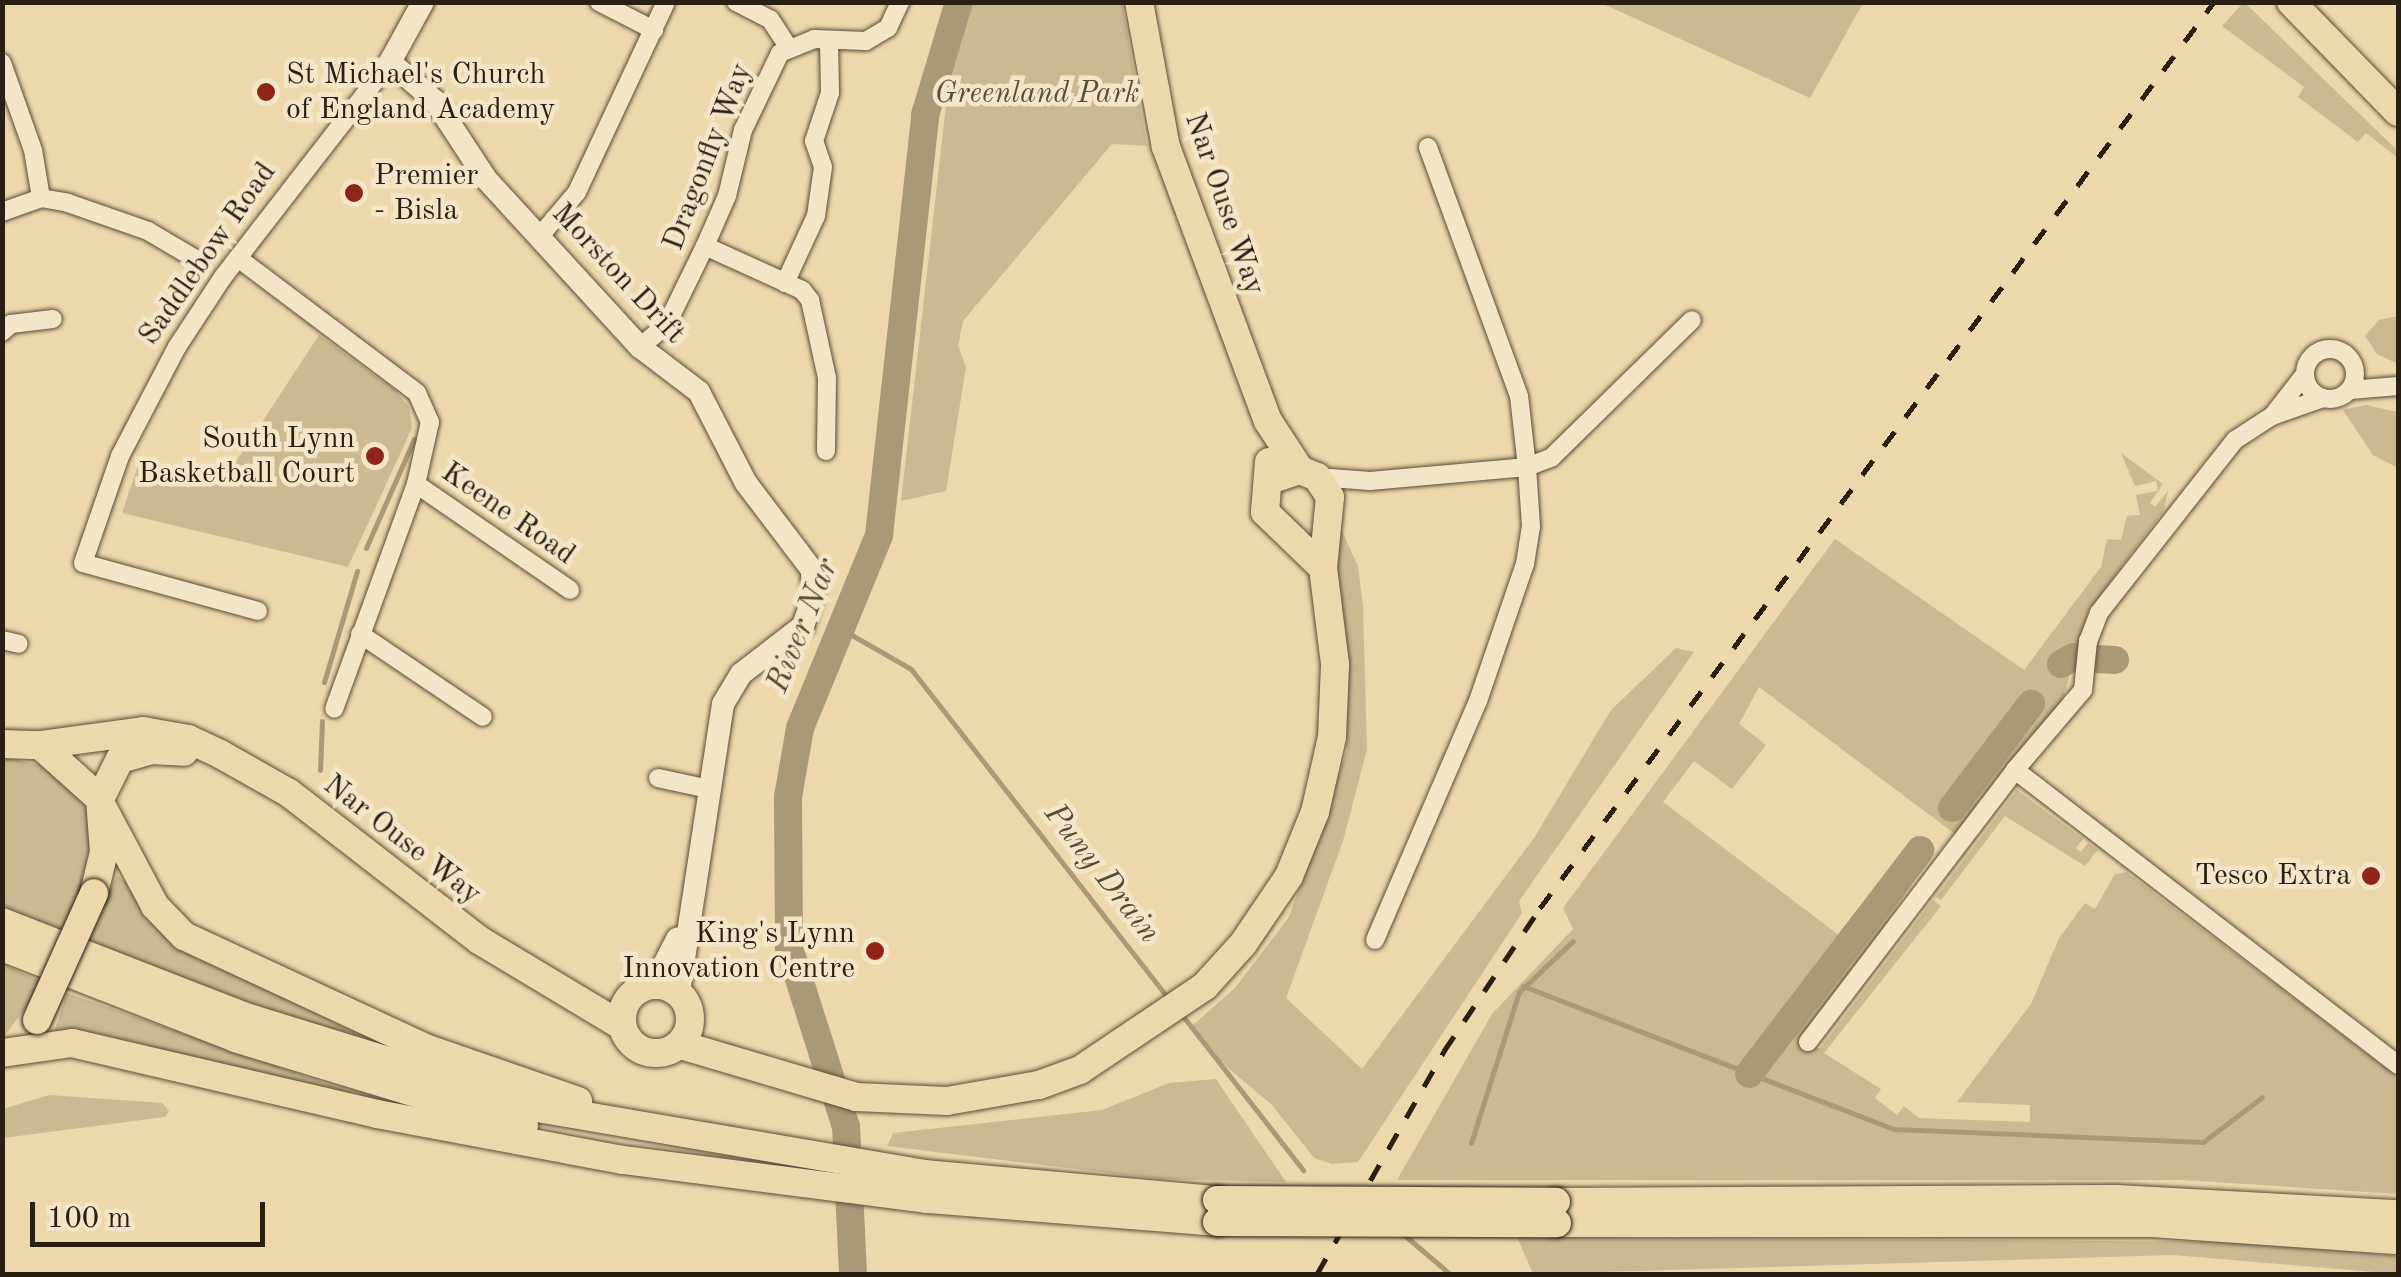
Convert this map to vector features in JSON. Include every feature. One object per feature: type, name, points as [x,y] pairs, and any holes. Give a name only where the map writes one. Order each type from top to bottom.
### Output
[{"type":"main road","name":"Nar Ouse Way","points":[[2,744],[40,745],[143,731],[188,739],[220,754],[290,794],[479,940],[545,976],[622,1026],[645,1053],[664,1054],[680,1044],[787,1081],[892,1101],[947,1101],[1039,1085],[1080,1070],[1138,1036],[1204,986],[1272,904],[1316,812],[1336,700],[1323,568],[1327,487],[1308,474],[1268,421],[1166,147],[1139,2]]},
{"type":"main road","points":[[2290,2],[2398,112]]},
{"type":"main road","name":"Nar Ouse Way","points":[[1268,421],[1270,480],[1265,512],[1323,568]]},
{"type":"main road","points":[[1270,480],[1308,474]]},
{"type":"main road","points":[[1292,535],[1328,517]]},
{"type":"main road","points":[[40,745],[102,804],[154,906],[184,936],[425,1048],[584,1103],[747,1147]]},
{"type":"main road","name":"Nar Ouse Way","points":[[102,804],[110,770],[134,752],[220,754]]},
{"type":"main road","points":[[2,1053],[36,1020],[94,893],[104,852],[102,804]]},
{"type":"main road","points":[[2,922],[161,988],[350,1052],[544,1109],[926,1186]]},
{"type":"main road","points":[[2,947],[343,1074],[556,1135],[780,1180]]},
{"type":"main road","name":"Nar Ouse Way","points":[[545,976],[663,997],[740,1065]]},
{"type":"main road","points":[[622,1026],[663,997],[680,1044]]},
{"type":"main road","points":[[2,1053],[72,1043],[396,1118],[623,1160],[780,1180],[926,1186],[1217,1211],[1556,1212],[2152,1223],[2398,1240]]},
{"type":"main road","points":[[1556,1212],[2117,1199],[2398,1214]]},
{"type":"street","name":"Saddlebow Road","points":[[258,611],[83,563],[120,456],[146,401],[238,258],[390,62],[422,2]]},
{"type":"street","points":[[599,2],[654,30]]},
{"type":"street","points":[[540,236],[577,192],[666,2]]},
{"type":"street","points":[[736,2],[770,19],[788,47]]},
{"type":"street","name":"Dragonfly Way","points":[[640,348],[668,324],[705,246],[727,196],[744,130],[773,63],[788,47],[829,40],[866,42],[881,35],[900,2]]},
{"type":"street","points":[[786,283],[816,216],[823,168],[814,141],[830,93],[829,40]]},
{"type":"street","name":"Morston Drift","points":[[390,62],[435,100],[486,179],[640,348],[698,392],[746,483],[812,570],[814,597],[803,626],[740,674],[723,704],[687,912],[663,997]]},
{"type":"street","points":[[2,63],[33,150],[41,198]]},
{"type":"street","points":[[1375,940],[1478,701],[1525,564],[1532,526],[1519,396],[1428,146]]},
{"type":"street","points":[[2,212],[41,198],[148,231],[198,261]]},
{"type":"street","points":[[705,246],[802,290],[814,312],[827,378],[826,451]]},
{"type":"street","points":[[238,258],[417,393],[430,422],[416,484],[334,709]]},
{"type":"street","points":[[2,332],[10,324],[52,319]]},
{"type":"street","points":[[1308,474],[1370,481],[1504,470],[1551,458],[1692,320]]},
{"type":"street","points":[[2272,416],[2305,374],[2311,358],[2326,350],[2391,385]]},
{"type":"street","points":[[2350,390],[2353,364]]},
{"type":"street","points":[[2305,374],[2323,398]]},
{"type":"street","points":[[1808,1042],[2014,770],[2082,690],[2088,640],[2108,601],[2235,440],[2272,416],[2323,398],[2391,385]]},
{"type":"street","points":[[1328,517],[1370,481]]},
{"type":"street","name":"Keene Road","points":[[416,484],[570,590]]},
{"type":"street","points":[[360,634],[482,717]]},
{"type":"street","points":[[2014,770],[2398,1065]]},
{"type":"street","points":[[658,778],[709,788]]},
{"type":"green space","points":[[1863,2],[1810,98],[1601,3]]},
{"type":"green space","points":[[2244,2],[2398,151],[2398,158],[2366,133],[2358,142],[2298,97],[2304,87],[2222,26]]},
{"type":"green space","name":"Greenland Park","points":[[971,3],[1122,3],[1147,146],[1112,144],[963,321],[958,346],[966,367],[946,491],[901,501],[950,70]]},
{"type":"green space","points":[[2398,316],[2398,364],[2377,354],[2365,336],[2379,320]]},
{"type":"green space","points":[[319,335],[396,391],[409,407],[412,428],[348,567],[122,513],[141,457],[220,486]]},
{"type":"green space","points":[[2366,405],[2398,412],[2398,468],[2373,455],[2343,410]]},
{"type":"green space","points":[[2121,453],[2163,484],[2150,503],[2155,507],[2168,491],[2164,510],[2088,612],[2060,709],[1955,834],[1759,687],[1739,724],[1766,745],[1732,789],[1694,761],[1663,802],[1840,936],[1917,835],[1935,849],[1808,1042],[1820,1049],[1933,900],[1941,906],[1824,1053],[1881,1089],[1875,1098],[1897,1115],[1904,1106],[1919,1118],[2030,1122],[2030,1105],[1957,1102],[2031,1004],[2059,938],[2085,903],[2095,909],[2115,874],[2126,872],[2398,1077],[2398,1194],[2183,1180],[1397,1180],[1492,1014],[1573,929],[1563,908],[1835,539],[2024,670],[2101,567],[2107,539],[2121,540],[2127,516],[2140,515],[2136,495],[2158,491],[2156,481],[2135,486]]},
{"type":"green space","points":[[1341,529],[1358,566],[1363,606],[1367,749],[1343,841],[1286,998],[1362,1069],[1534,838],[1611,710],[1676,648],[1694,652],[1519,901],[1522,913],[1358,1162],[1332,1164],[1314,1158],[1272,1105],[1215,1057],[1193,1025],[1235,988],[1289,917],[1347,751],[1335,548]]},
{"type":"green space","points":[[2,757],[45,766],[77,793],[89,813],[91,864],[64,934],[3,906]]},
{"type":"green space","points":[[2017,790],[2083,839],[2076,848],[2081,852],[2088,843],[2098,850],[2085,866],[2005,816],[1941,900],[1936,897]]},
{"type":"green space","points":[[117,875],[225,969],[356,1033],[353,1040],[87,943]]},
{"type":"green space","points":[[3,964],[44,983],[3,1038]]},
{"type":"green space","points":[[67,993],[348,1091],[346,1096],[55,1030]]},
{"type":"green space","points":[[1216,1079],[1286,1182],[1158,1179],[887,1146],[893,1133],[1102,1110],[1169,1083]]},
{"type":"green space","points":[[49,1095],[162,1103],[169,1111],[165,1117],[3,1138],[3,1109]]},
{"type":"green space","points":[[1517,1237],[2243,1242],[2398,1256],[2398,1274],[2173,1255],[1533,1274]]},
{"type":"waterway","name":"River Nar","points":[[853,1274],[846,1127],[789,947],[788,797],[800,728],[879,535],[925,115],[959,2]]},
{"type":"waterway","points":[[366,548],[414,439]]},
{"type":"waterway","points":[[324,682],[357,571]]},
{"type":"waterway","name":"Puny Drain","points":[[843,630],[911,669],[1169,999]]},
{"type":"waterway","points":[[2061,664],[2073,657]]},
{"type":"waterway","points":[[2097,659],[2115,660]]},
{"type":"waterway","points":[[1952,808],[2031,704]]},
{"type":"waterway","points":[[320,770],[322,721]]},
{"type":"waterway","points":[[1749,1074],[1920,850]]},
{"type":"waterway","points":[[1471,1143],[1519,992],[1573,941]]},
{"type":"waterway","points":[[1523,986],[1894,1129],[2203,1142],[2262,1097]]},
{"type":"waterway","name":"Puny Drain","points":[[1182,1015],[1303,1170]]},
{"type":"waterway","name":"Puny Drain","points":[[1403,1234],[1450,1274]]},
{"type":"railway","points":[[1317,1274],[1444,1051],[1540,908],[2214,2]]},
{"type":"place","name":"St Michael's Church of England Academy","points":[[266,92]]},
{"type":"place","name":"Premier - Bisla","points":[[354,193]]},
{"type":"place","name":"South Lynn Basketball Court","points":[[375,456]]},
{"type":"place","name":"Tesco Extra","points":[[2371,876]]},
{"type":"place","name":"King's Lynn Innovation Centre","points":[[875,951]]}]
